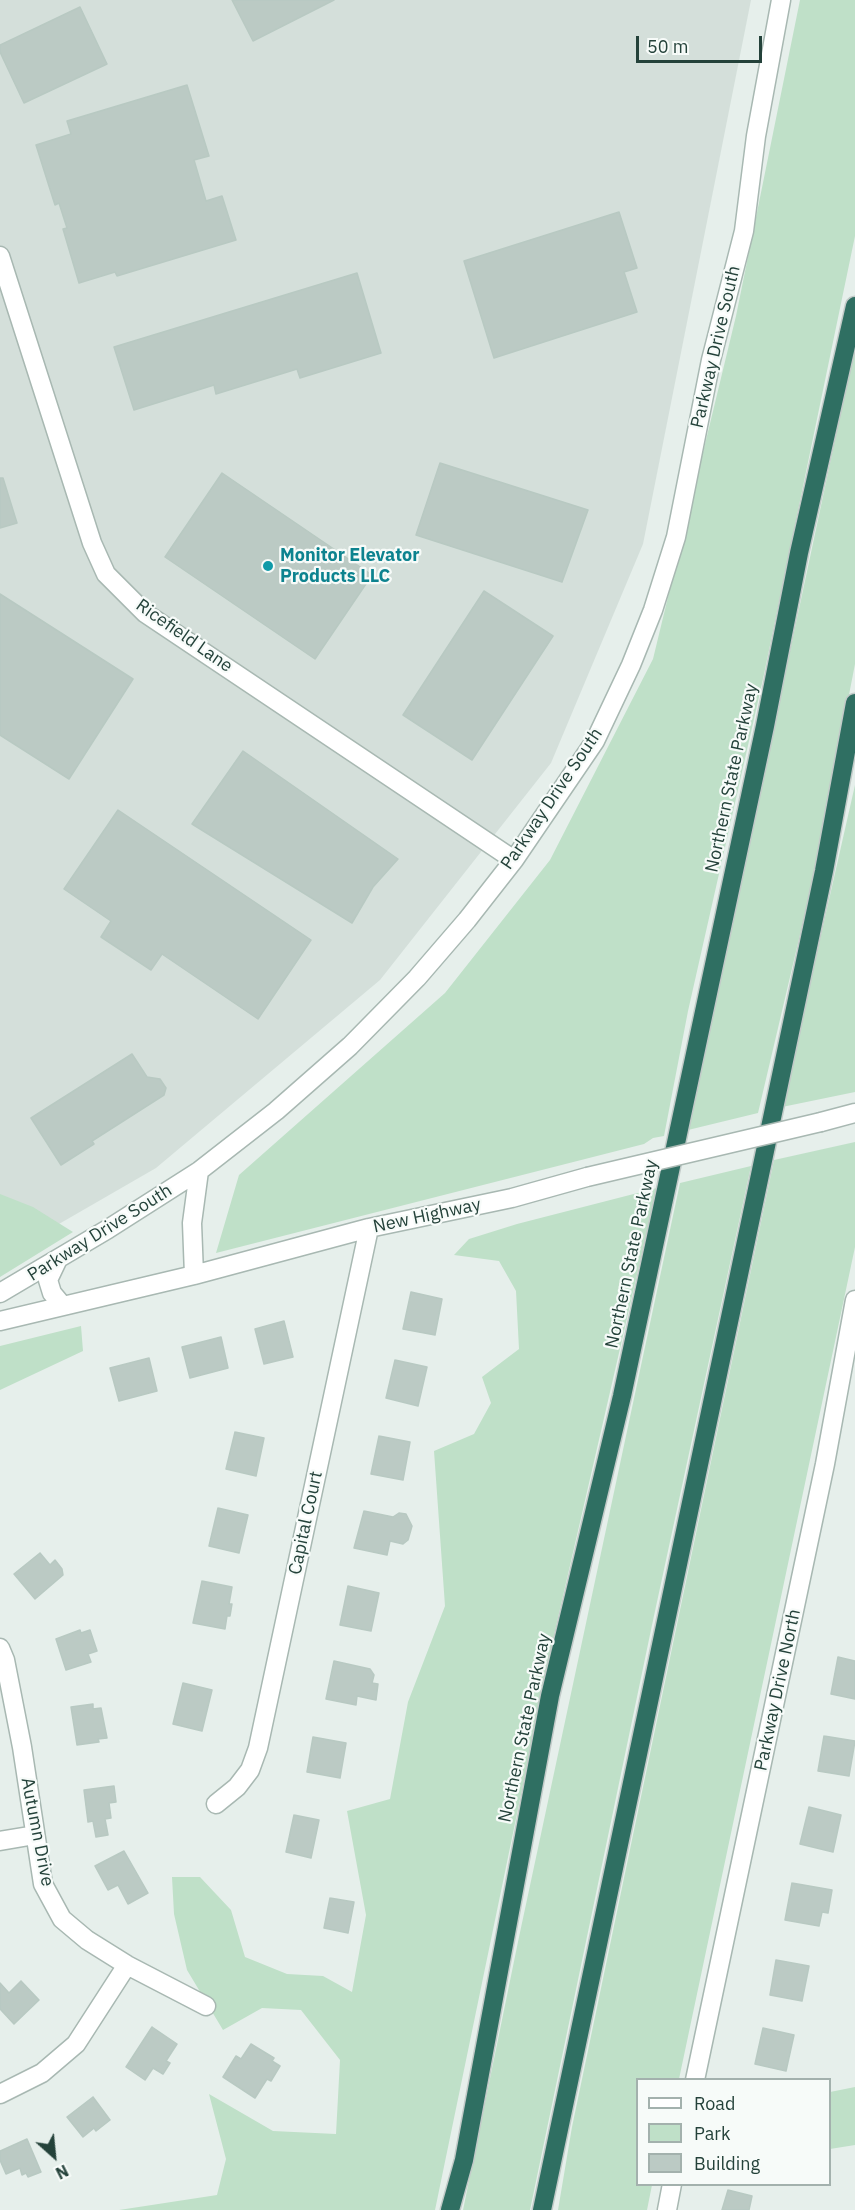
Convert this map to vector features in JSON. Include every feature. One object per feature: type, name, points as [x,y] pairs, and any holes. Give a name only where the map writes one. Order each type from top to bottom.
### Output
[{"type":"highway","name":"Northern State Parkway","points":[[450,2210],[466,2148],[550,1696],[625,1384],[765,726],[799,553],[855,306]]},
{"type":"highway","points":[[542,2210],[824,871],[855,703]]},
{"type":"street","name":"Parkway Drive South","points":[[0,1293],[19,1284],[58,1257],[108,1229],[199,1171],[276,1111],[351,1046],[417,978],[514,860],[595,741],[640,643],[676,537],[714,349],[744,231],[756,136],[781,0]]},
{"type":"street","name":"Ricefield Lane","points":[[0,256],[92,543],[106,574],[145,613],[514,860]]},
{"type":"street","name":"New Highway","points":[[0,1321],[194,1275],[369,1228],[512,1198],[586,1177],[855,1113]]},
{"type":"street","name":"Parkway Drive South","points":[[194,1275],[192,1223],[199,1171]]},
{"type":"street","name":"Capital Court","points":[[216,1804],[237,1787],[250,1770],[258,1748],[369,1228]]},
{"type":"street","points":[[58,1257],[48,1280],[52,1293],[62,1305]]},
{"type":"street","name":"Parkway Drive North","points":[[695,2078],[825,1464],[855,1300]]},
{"type":"street","name":"Autumn Drive","points":[[0,1648],[22,1747],[43,1884],[62,1918],[87,1940],[127,1965],[206,2006]]},
{"type":"street","points":[[0,1841],[35,1835]]},
{"type":"street","points":[[0,2094],[42,2073],[76,2044],[127,1965]]},
{"type":"street","points":[[666,2210],[672,2186]]},
{"type":"shaded area","points":[[0,0],[751,0],[643,544],[551,763],[380,980],[156,1168],[0,1258]]},
{"type":"green space","points":[[800,0],[855,0],[855,236],[763,679],[688,1011],[664,1136],[653,1138],[644,1144],[216,1253],[239,1175],[445,993],[550,860],[653,659],[736,316]]},
{"type":"green space","points":[[855,346],[855,664],[814,875],[758,1113],[688,1130]]},
{"type":"green space","points":[[855,785],[855,1092],[782,1107]]},
{"type":"green space","points":[[855,1142],[855,1247],[679,2078],[636,2078],[636,2186],[652,2186],[647,2210],[558,2210],[572,2127],[774,1160]]},
{"type":"green space","points":[[751,1166],[530,2210],[463,2210],[680,1183]]},
{"type":"green space","points":[[657,1188],[554,1635],[435,2210],[119,2210],[217,2195],[226,2159],[209,2094],[273,2131],[336,2134],[340,2060],[301,2010],[262,2008],[223,2030],[187,1970],[174,1914],[172,1877],[200,1877],[231,1910],[245,1957],[287,1974],[323,1976],[352,1992],[366,1915],[347,1811],[390,1799],[408,1702],[445,1606],[434,1451],[474,1434],[491,1403],[482,1377],[519,1349],[516,1291],[499,1261],[454,1255],[469,1239],[517,1224]]},
{"type":"green space","points":[[0,1194],[33,1207],[73,1232],[0,1277]]},
{"type":"green space","points":[[81,1326],[83,1351],[0,1390],[0,1346]]},
{"type":"green space","points":[[855,2087],[855,2145],[831,2149],[831,2092]]},
{"type":"building","points":[[232,0],[334,0],[253,41]]},
{"type":"building","points":[[80,7],[107,64],[24,103],[0,52],[0,45]]},
{"type":"building","points":[[187,85],[209,156],[194,160],[206,201],[222,196],[236,240],[117,276],[115,272],[79,283],[63,229],[67,228],[59,203],[55,205],[36,145],[71,134],[67,121]]},
{"type":"building","points":[[619,212],[637,268],[624,272],[637,312],[494,358],[464,261]]},
{"type":"building","points":[[357,273],[381,353],[300,378],[297,369],[216,394],[214,385],[134,410],[114,347]]},
{"type":"building","points":[[440,463],[588,510],[562,582],[416,535]]},
{"type":"building","name":"Monitor Elevator Products LLC","points":[[222,473],[372,575],[315,659],[165,557]]},
{"type":"building","points":[[0,478],[3,478],[17,523],[0,528]]},
{"type":"building","points":[[484,591],[553,636],[472,760],[403,715]]},
{"type":"building","points":[[0,594],[133,679],[69,779],[0,735]]},
{"type":"building","points":[[243,751],[398,859],[373,887],[352,923],[192,824]]},
{"type":"building","points":[[118,810],[311,940],[258,1019],[162,954],[151,970],[101,937],[111,921],[64,889]]},
{"type":"building","points":[[132,1054],[147,1077],[160,1079],[166,1088],[164,1095],[92,1141],[94,1144],[61,1165],[31,1118]]},
{"type":"building","points":[[411,1292],[442,1299],[435,1335],[403,1329]]},
{"type":"building","points":[[284,1321],[293,1357],[264,1364],[255,1329]]},
{"type":"building","points":[[221,1337],[228,1368],[190,1378],[182,1347]]},
{"type":"building","points":[[149,1358],[157,1391],[119,1401],[110,1368]]},
{"type":"building","points":[[395,1360],[427,1367],[418,1406],[386,1398]]},
{"type":"building","points":[[235,1432],[264,1438],[256,1476],[226,1469]]},
{"type":"building","points":[[379,1436],[410,1442],[403,1480],[371,1474]]},
{"type":"building","points":[[218,1508],[248,1515],[239,1553],[209,1546]]},
{"type":"building","points":[[364,1511],[393,1517],[399,1513],[406,1514],[412,1526],[408,1540],[403,1544],[390,1541],[387,1555],[354,1548]]},
{"type":"building","points":[[40,1553],[50,1565],[55,1560],[62,1569],[63,1575],[35,1599],[14,1574]]},
{"type":"building","points":[[202,1581],[232,1587],[229,1604],[232,1604],[230,1616],[227,1616],[225,1629],[193,1623]]},
{"type":"building","points":[[348,1586],[379,1593],[371,1631],[340,1625]]},
{"type":"building","points":[[80,1630],[81,1633],[90,1630],[97,1651],[88,1654],[91,1662],[66,1670],[56,1639]]},
{"type":"building","points":[[838,1657],[855,1661],[855,1699],[831,1694]]},
{"type":"building","points":[[334,1661],[370,1669],[374,1675],[372,1683],[378,1684],[376,1700],[357,1696],[356,1705],[326,1699]]},
{"type":"building","points":[[183,1683],[212,1690],[202,1731],[173,1724]]},
{"type":"building","points":[[93,1704],[93,1709],[101,1708],[107,1738],[98,1739],[99,1742],[77,1745],[71,1707]]},
{"type":"building","points":[[824,1736],[855,1741],[849,1776],[818,1771]]},
{"type":"building","points":[[313,1737],[346,1743],[340,1778],[307,1772]]},
{"type":"building","points":[[114,1786],[116,1802],[109,1803],[111,1818],[105,1819],[108,1835],[96,1837],[93,1821],[88,1822],[84,1790]]},
{"type":"building","points":[[809,1807],[841,1815],[833,1852],[800,1844]]},
{"type":"building","points":[[294,1815],[319,1820],[311,1858],[286,1852]]},
{"type":"building","points":[[124,1851],[148,1893],[128,1904],[118,1885],[108,1890],[95,1866]]},
{"type":"building","points":[[792,1883],[832,1890],[828,1913],[822,1912],[819,1926],[785,1920]]},
{"type":"building","points":[[330,1898],[354,1902],[348,1933],[324,1928]]},
{"type":"building","points":[[776,1960],[809,1966],[802,2001],[770,1995]]},
{"type":"building","points":[[21,1981],[39,2000],[14,2024],[0,2009],[0,1983],[9,1993]]},
{"type":"building","points":[[152,2027],[177,2044],[166,2061],[170,2063],[163,2074],[153,2068],[145,2080],[126,2067]]},
{"type":"building","points":[[763,2028],[794,2035],[786,2071],[755,2064]]},
{"type":"building","points":[[251,2044],[274,2058],[272,2061],[280,2066],[271,2081],[267,2079],[255,2098],[223,2077],[236,2056],[241,2059]]},
{"type":"building","points":[[93,2097],[110,2120],[96,2131],[94,2128],[83,2137],[67,2117]]},
{"type":"building","points":[[27,2139],[41,2172],[28,2177],[26,2173],[22,2175],[20,2168],[6,2174],[0,2160],[0,2151]]},
{"type":"building","points":[[728,2190],[752,2196],[749,2210],[722,2210]]},
{"type":"place","name":"Monitor Elevator Products LLC","points":[[268,566]]}]
